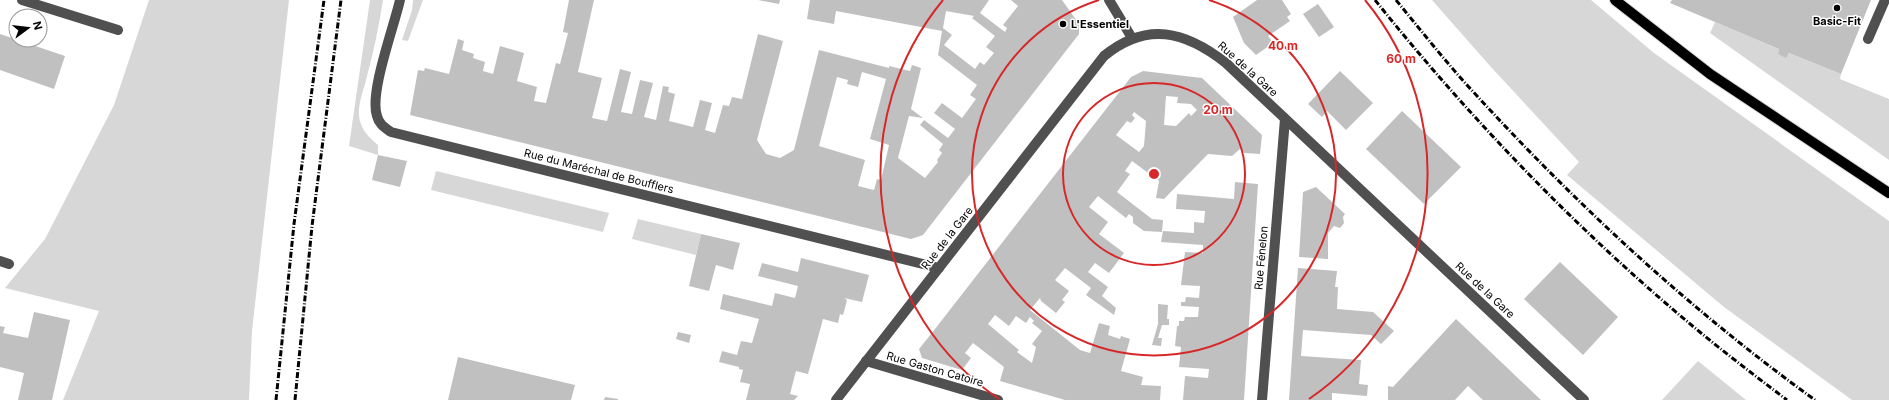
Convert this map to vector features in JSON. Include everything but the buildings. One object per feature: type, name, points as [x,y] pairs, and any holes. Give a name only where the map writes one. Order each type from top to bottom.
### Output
[{"type":"main road","points":[[1615,0],[1710,74],[1889,193]]},
{"type":"street","points":[[22,0],[118,30]]},
{"type":"street","name":"Rue du Maréchal de Boufflers","points":[[400,0],[396,20],[387,46],[376,99],[376,116],[381,125],[391,132],[939,268]]},
{"type":"street","points":[[1109,0],[1132,38]]},
{"type":"street","points":[[1868,39],[1885,0]]},
{"type":"street","name":"Rue de la Gare","points":[[836,400],[1093,70],[1116,46],[1132,38],[1165,34],[1191,40],[1210,51],[1226,63],[1584,400]]},
{"type":"street","name":"Rue Fénelon","points":[[1262,400],[1285,119]]},
{"type":"street","name":"Rue Gaston Catoire","points":[[866,361],[998,400]]},
{"type":"shaded area","points":[[149,0],[289,0],[252,331],[249,400],[63,400],[99,311],[5,288],[45,239],[114,105]]},
{"type":"shaded area","points":[[370,0],[383,0],[374,48],[359,106],[359,118],[364,130],[378,145],[378,155],[349,146]]},
{"type":"shaded area","points":[[413,0],[423,0],[408,41],[402,40],[412,10]]},
{"type":"shaded area","points":[[1432,0],[1591,0],[1654,53],[1889,221],[1889,400],[1852,400],[1724,307],[1567,175],[1579,162],[1490,66]]},
{"type":"shaded area","points":[[1715,22],[1779,49],[1778,54],[1786,57],[1789,53],[1841,74],[1840,79],[1889,99],[1889,160],[1710,33]]},
{"type":"shaded area","points":[[436,171],[609,213],[603,232],[431,190]]},
{"type":"shaded area","points":[[638,219],[701,234],[696,255],[632,239]]},
{"type":"shaded area","points":[[1698,361],[1746,400],[1662,400]]},
{"type":"railway","points":[[276,400],[294,224],[324,0]]},
{"type":"railway","points":[[295,400],[312,226],[341,0]]},
{"type":"railway","points":[[1375,0],[1412,45],[1489,132],[1529,175],[1571,216],[1613,256],[1712,342],[1787,400]]},
{"type":"railway","points":[[1396,0],[1478,97],[1597,218],[1682,295],[1725,331],[1815,400]]},
{"type":"place","name":"Basic-Fit","points":[[1837,8]]},
{"type":"place","name":"L'Essentiel","points":[[1063,24]]}]
